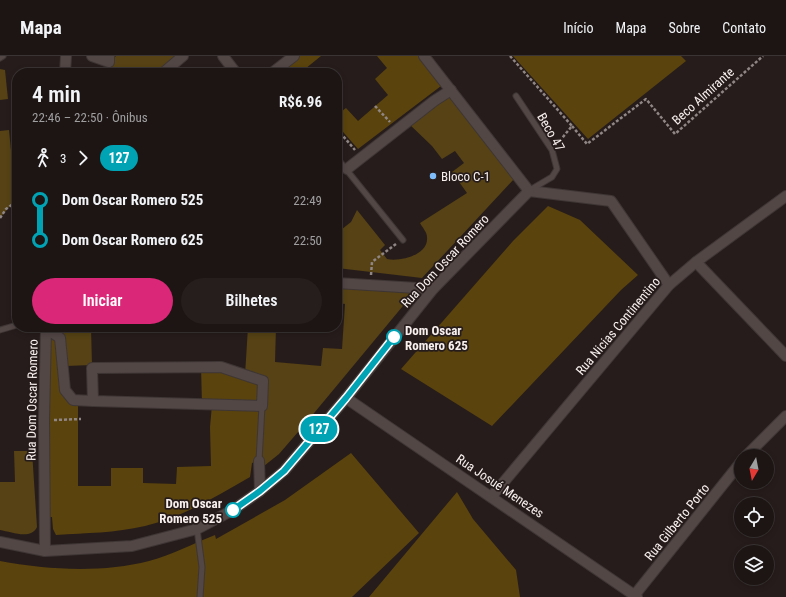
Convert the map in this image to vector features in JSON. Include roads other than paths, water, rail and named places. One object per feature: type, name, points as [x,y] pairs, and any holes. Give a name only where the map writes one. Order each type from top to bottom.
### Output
[{"type":"street","points":[[65,68],[66,56]]},
{"type":"street","points":[[92,56],[111,58]]},
{"type":"street","points":[[169,68],[183,56]]},
{"type":"street","points":[[223,56],[232,68]]},
{"type":"street","points":[[278,68],[294,56]]},
{"type":"street","points":[[424,56],[529,191],[611,201],[669,284]]},
{"type":"street","points":[[346,169],[434,100],[451,90]]},
{"type":"street","name":"Rua Dom Oscar Romero","points":[[0,542],[45,551],[132,546],[197,529],[233,510],[260,491],[284,471],[346,398],[433,289],[529,191]]},
{"type":"street","name":"Rua Nicias Continentino","points":[[492,496],[669,284],[696,262],[786,196]]},
{"type":"street","points":[[696,262],[786,356]]},
{"type":"street","points":[[342,283],[433,289]]},
{"type":"street","name":"Rua Dom Oscar Romero","points":[[44,332],[45,551]]},
{"type":"street","name":"Rua Dom Oscar Romero","points":[[50,332],[60,338],[65,390],[69,397],[73,400],[262,406]]},
{"type":"street","points":[[93,401],[92,368],[221,367],[263,380],[262,406]]},
{"type":"street","name":"Rua Josué Menezes","points":[[346,398],[492,496],[635,596]]},
{"type":"street","points":[[753,449],[786,416]]},
{"type":"street","points":[[259,461],[260,491]]},
{"type":"street","name":"Rua Gilberto Porto","points":[[635,596],[734,471]]},
{"type":"lane","name":"Beco 47","points":[[516,96],[552,150],[557,168],[552,177],[529,191]]},
{"type":"lane","points":[[342,164],[403,240]]},
{"type":"lane","points":[[0,330],[12,326]]},
{"type":"lane","points":[[259,461],[262,406]]},
{"type":"lane","points":[[197,529],[202,567],[200,597]]},
{"type":"place","name":"Bloco C-1","points":[[433,176]]},
{"type":"place","name":"Dom Oscar Romero 625","points":[[394,337]]},
{"type":"place","name":"Dom Oscar Romero 525","points":[[233,510]]}]
